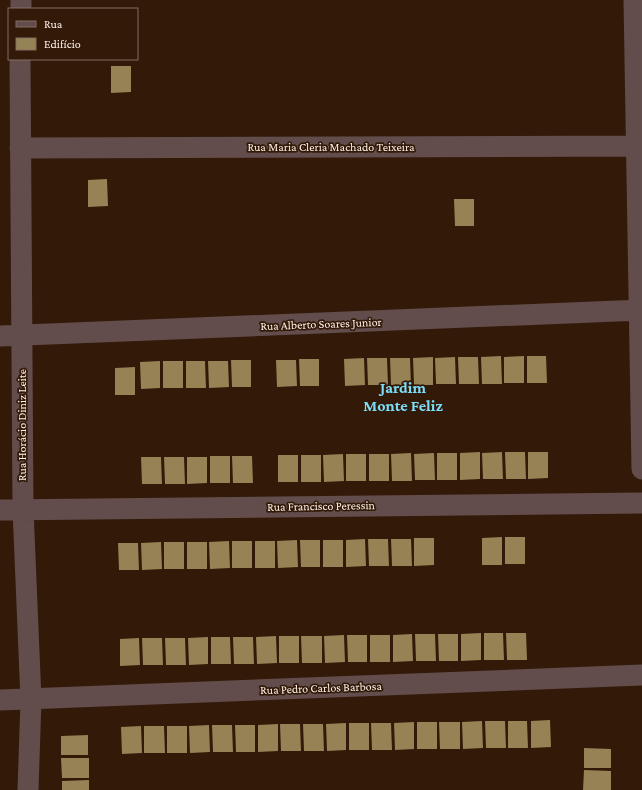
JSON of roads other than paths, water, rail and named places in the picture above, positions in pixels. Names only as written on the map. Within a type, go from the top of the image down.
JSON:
[{"type":"street","points":[[634,0],[639,146],[642,469]]},
{"type":"street","name":"Rua Horácio Diniz Leite","points":[[20,60],[23,509],[31,700],[28,790]]},
{"type":"street","name":"Rua Maria Cleria Machado Teixeira","points":[[20,148],[639,146]]},
{"type":"street","name":"Rua Alberto Soares Junior","points":[[0,336],[641,310]]},
{"type":"street","name":"Rua Francisco Peressin","points":[[0,510],[642,503]]},
{"type":"street","name":"Rua Pedro Carlos Barbosa","points":[[0,700],[31,700],[642,675]]},
{"type":"district","name":"Jardim Monte Feliz","points":[[403,396]]}]
